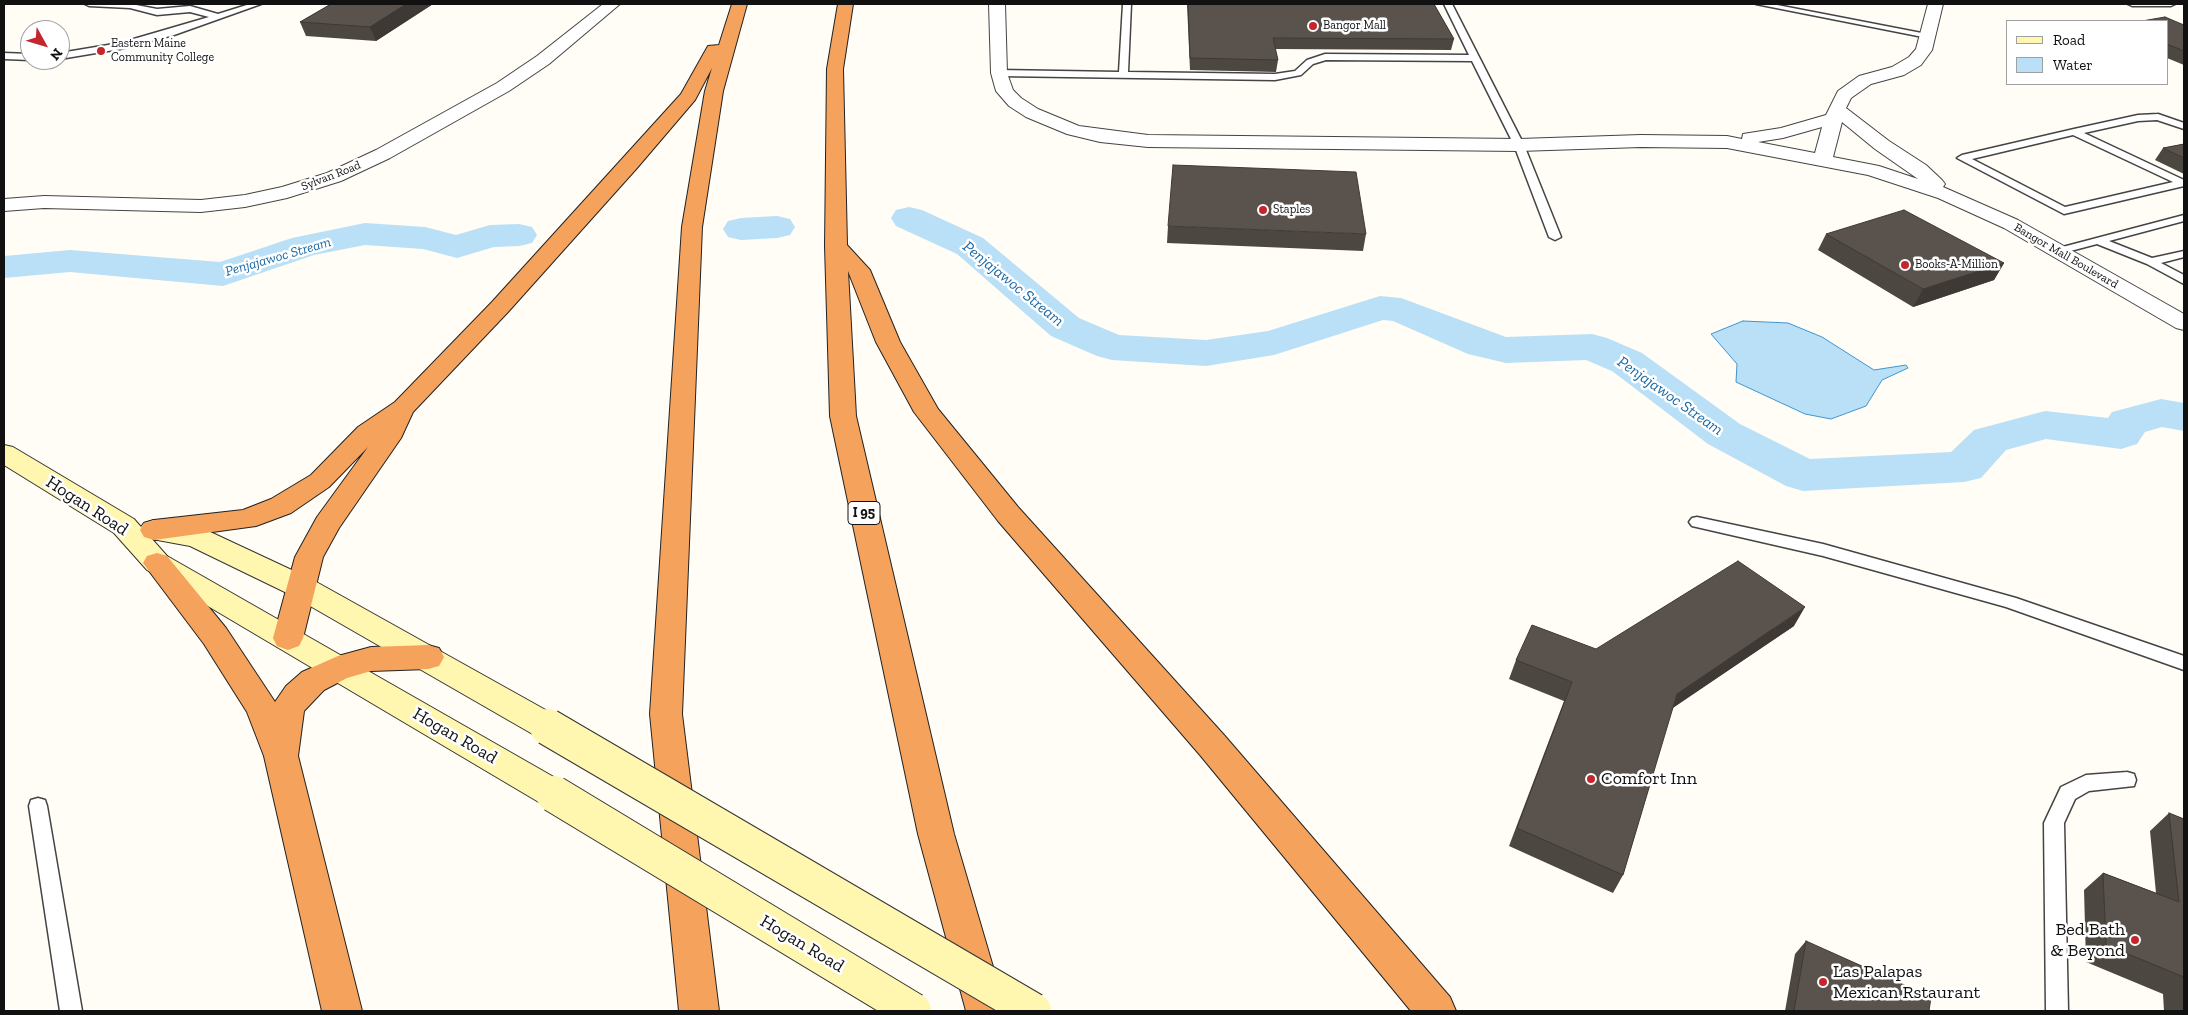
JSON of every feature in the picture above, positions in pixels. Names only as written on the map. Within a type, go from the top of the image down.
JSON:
[{"type":"highway","points":[[154,530],[246,519],[281,506],[320,481],[367,433],[404,407],[506,300],[689,96],[738,4]]},
{"type":"highway","points":[[700,1011],[666,714],[692,226],[714,91],[738,4]]},
{"type":"highway","name":"I 95","points":[[846,4],[835,69],[836,246],[842,416],[936,834],[986,1011]]},
{"type":"highway","points":[[836,246],[859,270],[888,342],[927,412],[1008,514],[1212,745],[1436,1011]]},
{"type":"highway","points":[[288,638],[309,557],[327,524],[388,438],[404,407]]},
{"type":"highway","points":[[158,563],[215,636],[262,708],[282,756],[342,1011]]},
{"type":"highway","points":[[282,756],[288,709],[297,695],[313,681],[338,668],[370,659],[428,657]]},
{"type":"main road","name":"Hogan Road","points":[[4,453],[124,526],[158,563],[554,794],[913,1011]]},
{"type":"main road","points":[[154,530],[196,537],[302,587],[428,657],[1033,1011]]},
{"type":"street","name":"Sylvan Road","points":[[4,205],[44,202],[200,206],[245,201],[287,192],[334,177],[383,154],[503,87],[543,60],[612,4]]},
{"type":"street","points":[[997,4],[999,73],[1005,91],[1015,102],[1032,114],[1073,130],[1100,136],[1148,141],[1519,145],[1641,141],[1727,142],[1783,134],[1835,113]]},
{"type":"street","points":[[1822,158],[1835,113],[1844,95],[1865,80],[1912,64],[1924,50],[1936,4]]},
{"type":"street","points":[[1835,113],[1919,170],[1945,194]]},
{"type":"street","points":[[1727,142],[1822,158],[1872,170],[1945,194]]},
{"type":"street","name":"Bangor Mall Boulevard","points":[[1945,194],[2011,224],[2184,323]]},
{"type":"lane","points":[[89,4],[130,6],[157,12],[191,6],[217,17]]},
{"type":"lane","points":[[70,54],[134,43],[256,4]]},
{"type":"lane","points":[[1123,75],[1127,4]]},
{"type":"lane","points":[[1448,4],[1519,145],[1555,237]]},
{"type":"lane","points":[[1760,4],[1928,35]]},
{"type":"lane","points":[[2132,4],[2171,4]]},
{"type":"lane","points":[[2176,4],[2184,4]]},
{"type":"lane","points":[[4,56],[20,57]]},
{"type":"lane","points":[[999,73],[1275,78],[1298,73],[1310,62],[1325,57],[1475,58]]},
{"type":"lane","points":[[2074,132],[2183,183],[2064,211],[1962,158],[2074,132],[2138,118],[2158,117],[2184,126]]},
{"type":"lane","points":[[2059,251],[2184,218]]},
{"type":"lane","points":[[2100,241],[2151,262],[2184,280]]},
{"type":"lane","points":[[2151,262],[2184,254]]},
{"type":"lane","points":[[1697,522],[1823,550],[2002,599],[2184,663]]},
{"type":"lane","points":[[2056,1011],[2054,823],[2068,794],[2086,783],[2127,780]]},
{"type":"lane","points":[[38,806],[71,1011]]},
{"type":"water","points":[[1743,321],[1788,323],[1822,337],[1874,370],[1906,365],[1908,368],[1882,380],[1866,406],[1831,419],[1805,414],[1736,382],[1737,364],[1711,334]]},
{"type":"building","points":[[331,4],[406,4],[370,27],[300,22]]},
{"type":"building","name":"Bangor Mall","points":[[1188,4],[1434,4],[1454,39],[1273,38],[1278,60],[1190,58]]},
{"type":"building","points":[[2165,17],[2184,25],[2184,51],[2168,44],[2168,20],[2148,20]]},
{"type":"building","points":[[2184,144],[2184,158],[2163,148]]},
{"type":"building","name":"Staples","points":[[1173,165],[1356,172],[1366,234],[1168,226]]},
{"type":"building","points":[[1904,210],[2004,263],[1923,289],[1826,234]]},
{"type":"building","name":"Comfort Inn","points":[[1738,561],[1805,607],[1677,694],[1623,875],[1517,828],[1572,682],[1516,660],[1532,625],[1596,649]]},
{"type":"building","points":[[2169,813],[2184,819],[2184,977],[2106,945],[2103,873],[2179,902]]},
{"type":"building","points":[[1806,941],[1931,997],[1929,1011],[1794,1011]]},
{"type":"waterway","name":"Penjajawoc Stream","points":[[909,218],[970,246],[1065,327],[1112,347],[1206,353],[1274,343],[1380,308],[1401,310],[1483,345],[1506,350],[1592,347],[1627,362],[1724,434],[1803,475],[1964,467],[1990,440],[2045,425],[2121,434],[2128,422],[2161,413],[2184,417]]},
{"type":"waterway","name":"Penjajawoc Stream","points":[[741,229],[777,227]]},
{"type":"waterway","name":"Penjajawoc Stream","points":[[4,267],[70,261],[223,274],[305,246],[365,234],[425,238],[457,247],[490,236],[519,235]]},
{"type":"place","name":"Bangor Mall","points":[[1313,26]]},
{"type":"place","name":"Eastern Maine Community College","points":[[101,51]]},
{"type":"place","name":"Staples","points":[[1263,210]]},
{"type":"place","name":"Books-A-Million","points":[[1905,265]]},
{"type":"place","name":"Comfort Inn","points":[[1591,779]]},
{"type":"place","name":"Bed Bath & Beyond","points":[[2135,940]]},
{"type":"place","name":"Las Palapas Mexican Rstaurant","points":[[1823,982]]}]
